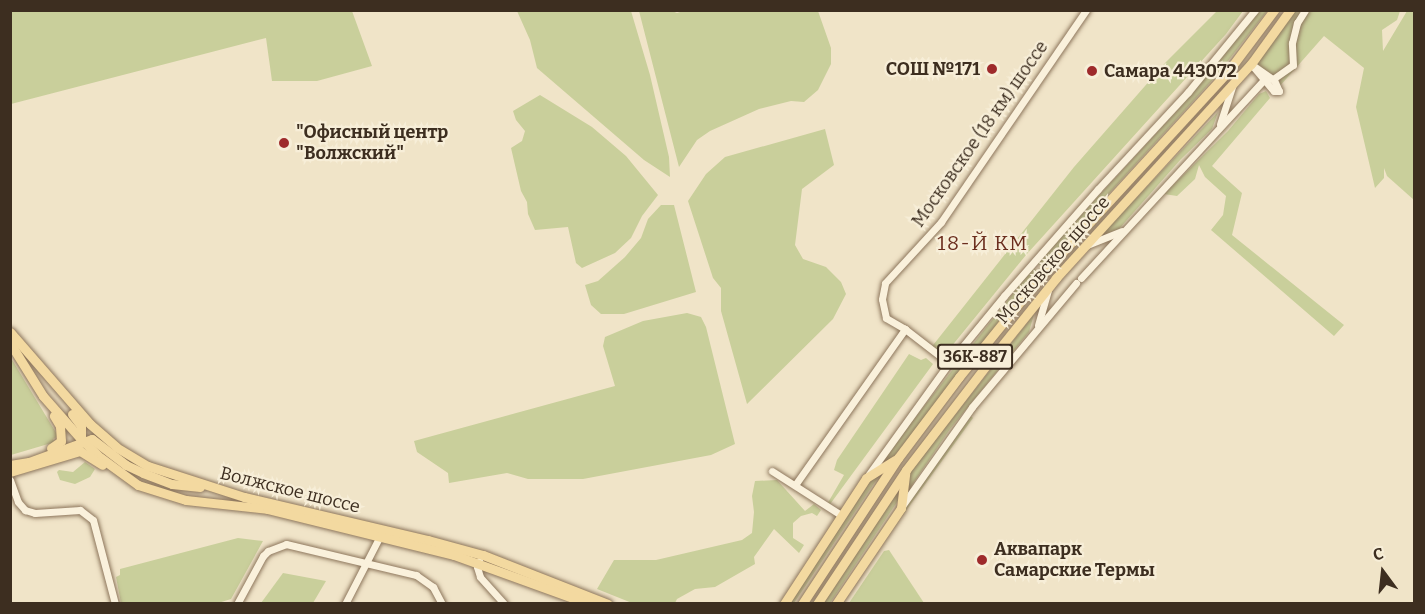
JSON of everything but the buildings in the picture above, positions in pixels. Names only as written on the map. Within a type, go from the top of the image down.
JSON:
[{"type":"main road","name":"Московское шоссе","points":[[802,603],[898,458],[959,377],[1055,259],[1241,56],[1274,10]]},
{"type":"main road","name":"Московское шоссе","points":[[817,603],[906,470],[1048,287],[1233,85],[1290,10]]},
{"type":"main road","points":[[1241,56],[1251,64]]},
{"type":"main road","points":[[1055,259],[1065,269]]},
{"type":"main road","name":"Волжское шоссе","points":[[10,332],[90,424],[116,447],[148,466],[209,487],[368,530],[380,536],[479,561],[582,602]]},
{"type":"main road","name":"Волжское шоссе","points":[[10,343],[43,396],[81,442],[138,485],[192,501],[253,507],[335,526],[412,536],[483,555],[608,603]]},
{"type":"main road","points":[[36,364],[49,387],[81,426],[81,442]]},
{"type":"main road","points":[[10,463],[55,447],[61,441],[59,422],[43,396]]},
{"type":"main road","points":[[10,463],[28,462],[81,442],[95,440],[126,465],[157,479],[186,487],[209,487]]},
{"type":"main road","points":[[10,471],[81,442]]},
{"type":"main road","points":[[10,471],[80,451],[138,485]]},
{"type":"main road","points":[[784,603],[866,478],[898,458]]},
{"type":"main road","points":[[836,603],[901,508],[906,470]]},
{"type":"street","name":"Московское (18 км) шоссе","points":[[949,363],[905,329],[886,318],[882,299],[885,283],[941,222],[1086,10]]},
{"type":"street","points":[[866,478],[949,363],[1041,253],[1234,40],[1255,10]]},
{"type":"street","points":[[1273,80],[1293,65],[1292,43],[1297,23],[1305,10]]},
{"type":"street","points":[[1251,64],[1273,80],[1279,91],[1274,91],[1251,64]]},
{"type":"street","points":[[901,508],[972,407],[1038,328],[1124,230],[1264,80]]},
{"type":"street","points":[[1220,127],[1233,85]]},
{"type":"street","points":[[1085,246],[1124,230]]},
{"type":"street","points":[[1038,328],[1048,287]]},
{"type":"street","points":[[795,485],[905,329]]},
{"type":"street","points":[[772,471],[841,515]]},
{"type":"street","points":[[10,480],[18,502],[25,510],[35,513],[80,510],[93,520],[115,603]]},
{"type":"street","points":[[335,526],[342,531],[366,538],[372,551]]},
{"type":"street","points":[[345,603],[380,536],[387,533],[412,536]]},
{"type":"street","points":[[372,551],[384,542],[399,541]]},
{"type":"street","points":[[237,603],[263,556],[276,546],[286,544],[416,575],[433,587],[442,603]]},
{"type":"street","points":[[479,561],[477,567],[480,577],[504,603]]},
{"type":"green space","points":[[11,10],[352,11],[372,66],[317,81],[272,81],[266,38],[11,104]]},
{"type":"green space","points":[[517,11],[631,11],[650,75],[669,157],[670,177],[644,160],[537,68],[530,40]]},
{"type":"green space","points":[[639,11],[677,13],[683,11],[818,11],[831,48],[831,64],[818,90],[804,102],[791,101],[759,109],[710,131],[697,140],[679,167]]},
{"type":"green space","points":[[1217,11],[1243,11],[1226,34],[1026,255],[942,358],[930,349],[1074,167],[1166,62]]},
{"type":"green space","points":[[1257,11],[1267,11],[1217,75],[1042,267],[1037,263],[1182,105]]},
{"type":"green space","points":[[1290,11],[1400,11],[1397,20],[1382,30],[1383,51],[1407,11],[1414,11],[1414,200],[1387,176],[1384,168],[1384,178],[1375,188],[1356,107],[1364,68],[1324,36],[1279,87],[1251,64]]},
{"type":"green space","points":[[1266,91],[1270,98],[1212,166],[1242,193],[1232,235],[1344,325],[1334,336],[1211,230],[1223,215],[1226,196],[1205,177],[1199,165],[1195,179],[1177,196],[1164,194],[1228,131],[1259,94]]},
{"type":"green space","points":[[540,95],[592,127],[626,156],[658,195],[642,216],[631,238],[615,253],[582,268],[576,263],[568,227],[535,230],[528,214],[527,202],[521,191],[511,148],[522,141],[525,131],[516,120],[513,111]]},
{"type":"green space","points":[[1218,112],[1212,129],[1181,159],[1119,229],[1100,236]]},
{"type":"green space","points":[[825,129],[834,165],[802,189],[795,245],[803,259],[826,267],[841,282],[846,294],[833,319],[747,404],[721,311],[721,288],[713,278],[688,201],[706,174],[725,157]]},
{"type":"green space","points":[[661,205],[674,205],[696,292],[624,314],[601,314],[591,305],[585,285],[598,281],[625,257],[641,238],[648,219]]},
{"type":"green space","points":[[1033,268],[1038,271],[892,459],[872,472]]},
{"type":"green space","points":[[687,313],[701,317],[706,327],[735,444],[711,455],[583,479],[528,479],[507,473],[449,483],[448,473],[417,452],[414,441],[615,386],[603,346],[605,337],[643,321]]},
{"type":"green space","points":[[1034,314],[1029,332],[950,429],[904,497],[909,474]]},
{"type":"green space","points":[[909,354],[921,360],[926,358],[933,364],[828,507],[826,506],[844,475],[834,470],[837,460]]},
{"type":"green space","points":[[11,358],[58,436],[53,439],[55,442],[11,455]]},
{"type":"green space","points":[[971,416],[973,418],[900,519],[895,522]]},
{"type":"green space","points":[[85,462],[95,469],[90,477],[75,484],[60,480],[57,472],[59,470],[73,472]]},
{"type":"green space","points":[[881,473],[794,603],[788,604],[869,481]]},
{"type":"green space","points":[[777,480],[805,511],[814,504],[821,510],[817,516],[812,513],[801,516],[793,523],[793,538],[804,545],[799,553],[774,529],[754,557],[755,564],[715,587],[695,589],[677,599],[675,603],[632,603],[597,589],[614,560],[656,560],[742,540],[752,533],[754,512],[752,496],[755,481]]},
{"type":"green space","points":[[902,484],[901,496],[830,603],[823,604]]},
{"type":"green space","points":[[238,538],[263,541],[231,599],[215,604],[121,603],[116,577],[120,575],[120,569]]},
{"type":"green space","points":[[889,550],[924,603],[849,603],[884,551]]},
{"type":"green space","points":[[283,573],[326,581],[313,603],[261,603]]},
{"type":"place","name":"СОШ №171","points":[[992,69]]},
{"type":"place","name":"Самара 443072","points":[[1092,71]]},
{"type":"place","name":"\"Офисный центр \"Волжский\"","points":[[284,143]]},
{"type":"place","name":"Аквапарк Самарские Термы","points":[[982,560]]},
{"type":"district","name":"18-Й КМ","points":[[983,243]]}]
